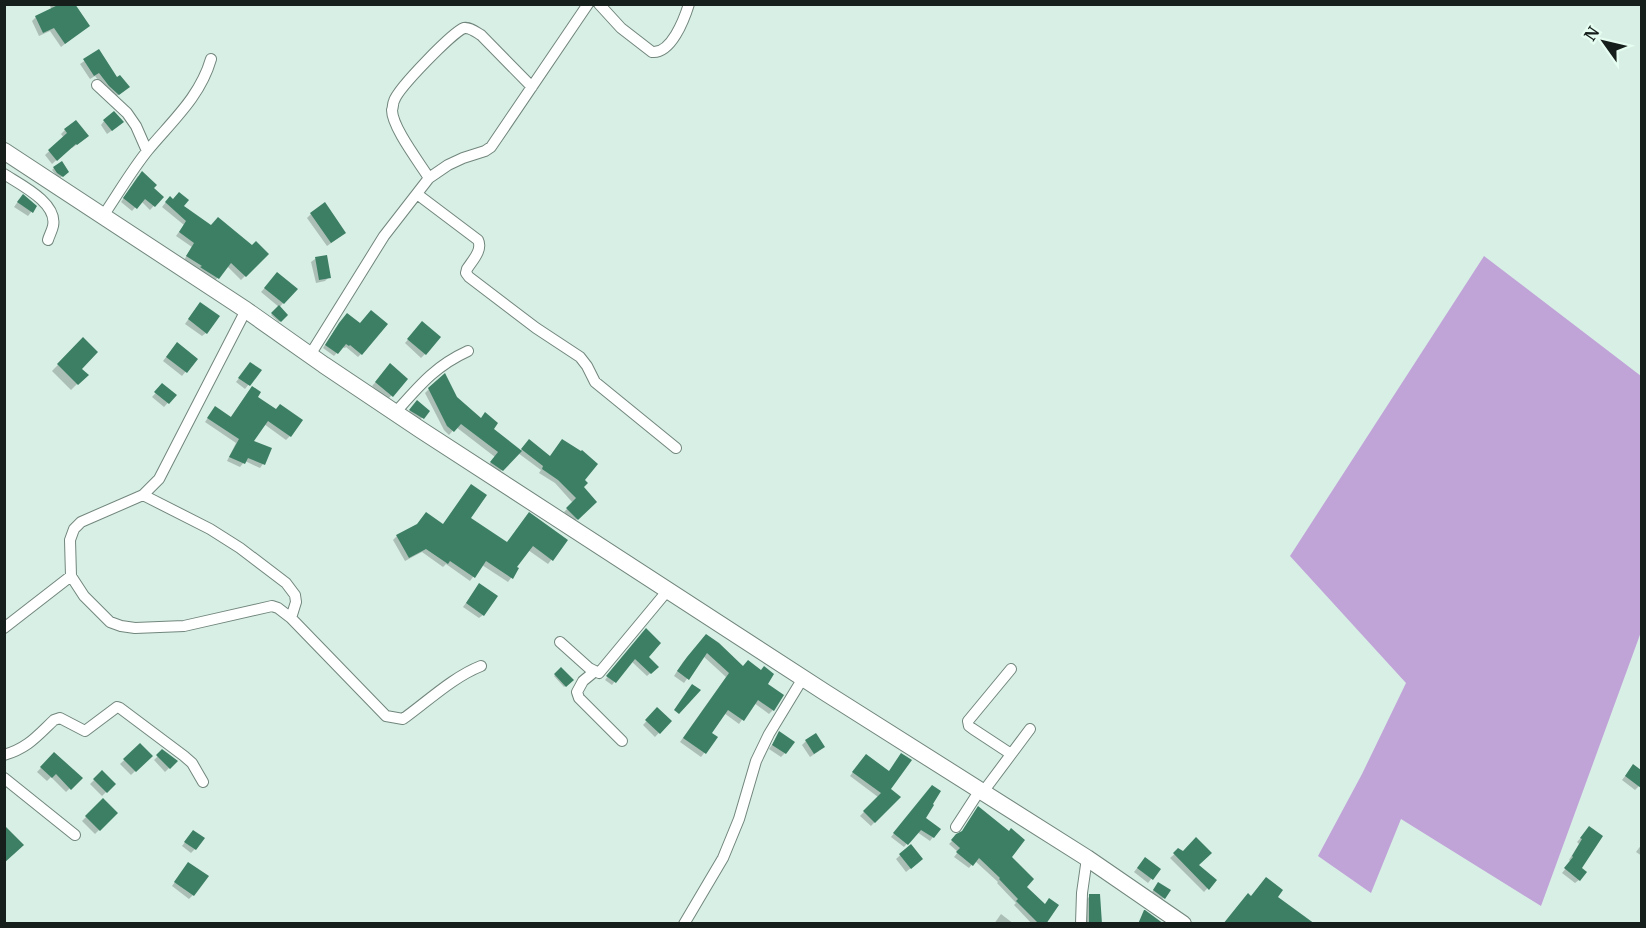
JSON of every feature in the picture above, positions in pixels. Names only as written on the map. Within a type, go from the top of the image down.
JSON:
[{"type":"main road","points":[[4,151],[246,310],[395,413],[803,678],[1087,858],[1183,924]]},
{"type":"street","points":[[310,355],[384,236],[429,178],[448,165],[491,147],[588,4]]},
{"type":"street","points":[[599,4],[621,28],[652,52],[658,53],[664,51],[673,39],[686,14],[688,4]]},
{"type":"street","points":[[429,178],[395,124],[392,108],[394,100],[416,72],[455,34],[465,28],[481,35],[532,87]]},
{"type":"street","points":[[103,216],[147,151],[193,99],[211,59]]},
{"type":"street","points":[[97,85],[127,113],[136,126],[147,151]]},
{"type":"street","points":[[4,174],[45,202],[51,210],[54,225],[48,240]]},
{"type":"street","points":[[417,194],[478,240],[480,249],[467,269],[469,278],[536,328],[580,357],[595,382],[676,448]]},
{"type":"street","points":[[246,310],[159,479],[143,495],[81,522],[74,529],[70,540],[71,576],[84,596],[110,622],[135,628],[184,626],[272,606],[279,608],[386,716],[403,719],[454,681],[481,666]]},
{"type":"street","points":[[395,413],[422,382],[440,366],[468,351]]},
{"type":"street","points":[[143,495],[210,529],[240,548],[286,583],[295,595],[296,602],[291,618]]},
{"type":"street","points":[[4,628],[71,576]]},
{"type":"street","points":[[560,642],[599,674],[668,590]]},
{"type":"street","points":[[1011,669],[968,721],[969,726],[1011,754]]},
{"type":"street","points":[[594,672],[579,687],[577,692],[579,698],[622,741]]},
{"type":"street","points":[[684,924],[723,858],[739,819],[756,761],[769,734],[803,678]]},
{"type":"street","points":[[4,755],[28,745],[54,720],[60,718],[85,731],[117,707],[192,763],[203,783]]},
{"type":"street","points":[[956,827],[1030,729]]},
{"type":"street","points":[[4,778],[75,835]]},
{"type":"street","points":[[1081,924],[1082,893],[1087,858]]},
{"type":"shaded area","points":[[1484,256],[1641,376],[1641,632],[1541,906],[1401,819],[1371,893],[1318,856],[1362,774],[1406,683],[1290,556]]},
{"type":"building","points":[[60,4],[75,4],[90,26],[65,44],[54,28],[43,33],[35,16]]},
{"type":"building","points":[[99,49],[117,77],[120,75],[130,87],[119,95],[99,73],[94,76],[83,59]]},
{"type":"building","points":[[114,111],[124,122],[112,131],[103,120]]},
{"type":"building","points":[[76,120],[89,136],[57,161],[48,150],[67,133],[64,129]]},
{"type":"building","points":[[62,161],[69,172],[63,177],[53,167]]},
{"type":"building","points":[[142,171],[157,185],[154,188],[164,197],[155,207],[145,199],[137,209],[123,198]]},
{"type":"building","points":[[179,192],[189,200],[184,206],[211,225],[218,217],[252,245],[256,241],[269,254],[246,277],[231,263],[219,279],[200,267],[202,266],[186,256],[194,243],[179,232],[186,221],[165,202],[170,196],[173,199]]},
{"type":"building","points":[[23,194],[37,206],[33,213],[17,202]]},
{"type":"building","points":[[325,202],[346,233],[331,243],[310,213]]},
{"type":"building","points":[[327,255],[331,278],[319,280],[315,257]]},
{"type":"building","points":[[277,272],[298,289],[284,304],[264,288]]},
{"type":"building","points":[[200,302],[220,316],[207,334],[188,319]]},
{"type":"building","points":[[279,305],[288,315],[281,322],[271,313]]},
{"type":"building","points":[[371,310],[388,324],[362,355],[350,345],[346,344],[338,354],[325,345],[347,313],[360,323]]},
{"type":"building","points":[[422,321],[441,337],[426,355],[407,339]]},
{"type":"building","points":[[83,337],[98,352],[82,369],[89,375],[78,385],[57,364]]},
{"type":"building","points":[[177,342],[198,359],[187,373],[166,357]]},
{"type":"building","points":[[250,362],[262,370],[250,386],[238,378]]},
{"type":"building","points":[[390,363],[408,379],[393,397],[375,382]]},
{"type":"building","points":[[445,373],[457,397],[481,418],[485,412],[498,423],[494,429],[522,451],[503,471],[490,462],[498,452],[461,424],[454,432],[447,426],[428,388]]},
{"type":"building","points":[[162,383],[177,395],[169,404],[154,392]]},
{"type":"building","points":[[252,386],[261,392],[258,397],[276,409],[280,404],[303,420],[291,437],[268,421],[254,441],[272,448],[265,465],[248,458],[245,464],[229,457],[239,439],[207,418],[215,406],[231,417]]},
{"type":"building","points":[[417,400],[430,411],[424,419],[409,410]]},
{"type":"building","points":[[529,439],[550,456],[562,439],[582,450],[598,464],[585,480],[588,483],[584,487],[597,502],[578,520],[566,508],[576,498],[558,480],[542,469],[543,466],[521,449]]},
{"type":"building","points":[[471,484],[487,495],[471,518],[507,542],[529,512],[568,540],[553,561],[533,546],[517,567],[519,568],[513,579],[486,561],[475,578],[450,561],[448,564],[426,549],[409,558],[396,535],[417,524],[426,512],[443,524]]},
{"type":"building","points":[[479,583],[498,596],[484,616],[466,603]]},
{"type":"building","points":[[646,628],[661,643],[649,657],[659,667],[651,674],[635,659],[616,683],[606,676]]},
{"type":"building","points":[[706,634],[743,666],[748,660],[761,670],[764,666],[774,674],[768,684],[784,695],[774,711],[758,700],[744,721],[728,710],[712,733],[718,737],[706,754],[683,738],[729,673],[707,653],[689,680],[677,671]]},
{"type":"building","points":[[561,667],[574,680],[566,687],[554,674]]},
{"type":"building","points":[[692,684],[701,690],[679,714],[674,710]]},
{"type":"building","points":[[657,707],[672,721],[660,734],[645,720]]},
{"type":"building","points":[[779,731],[795,742],[786,754],[772,745]]},
{"type":"building","points":[[816,733],[825,747],[814,754],[805,740]]},
{"type":"building","points":[[140,743],[153,756],[136,772],[123,759]]},
{"type":"building","points":[[162,749],[178,761],[170,769],[156,755]]},
{"type":"building","points":[[54,752],[83,778],[71,790],[56,774],[52,778],[40,767]]},
{"type":"building","points":[[901,753],[912,760],[891,789],[901,797],[875,823],[863,811],[881,793],[852,772],[866,754],[889,771]]},
{"type":"building","points":[[1633,764],[1641,770],[1641,788],[1625,776]]},
{"type":"building","points":[[102,770],[116,784],[107,793],[93,779]]},
{"type":"building","points":[[932,785],[941,791],[926,818],[941,829],[934,838],[921,830],[908,845],[893,833]]},
{"type":"building","points":[[103,798],[118,813],[100,831],[85,816]]},
{"type":"building","points":[[978,806],[1009,831],[1011,828],[1025,840],[1012,857],[1034,879],[1027,887],[1045,904],[1049,898],[1059,905],[1046,924],[1039,924],[1016,901],[1018,899],[1000,878],[979,858],[973,866],[956,852],[960,848],[951,840],[962,831]]},
{"type":"building","points":[[4,825],[24,845],[4,863]]},
{"type":"building","points":[[1589,826],[1603,836],[1582,868],[1587,872],[1580,881],[1564,868],[1573,857],[1582,839],[1580,838]]},
{"type":"building","points":[[193,830],[205,838],[196,850],[184,842]]},
{"type":"building","points":[[1196,837],[1212,853],[1199,865],[1217,880],[1209,890],[1173,853],[1178,848],[1183,851]]},
{"type":"building","points":[[911,844],[923,859],[911,869],[899,854]]},
{"type":"building","points":[[1145,857],[1161,869],[1153,880],[1137,868]]},
{"type":"building","points":[[188,862],[209,876],[194,896],[174,882]]},
{"type":"building","points":[[1266,877],[1283,890],[1278,897],[1315,924],[1223,924],[1248,893],[1251,896]]},
{"type":"building","points":[[1158,882],[1171,890],[1165,899],[1153,890]]},
{"type":"building","points":[[1089,894],[1100,894],[1102,924],[1089,924]]},
{"type":"building","points":[[1145,910],[1164,924],[1138,924]]}]
